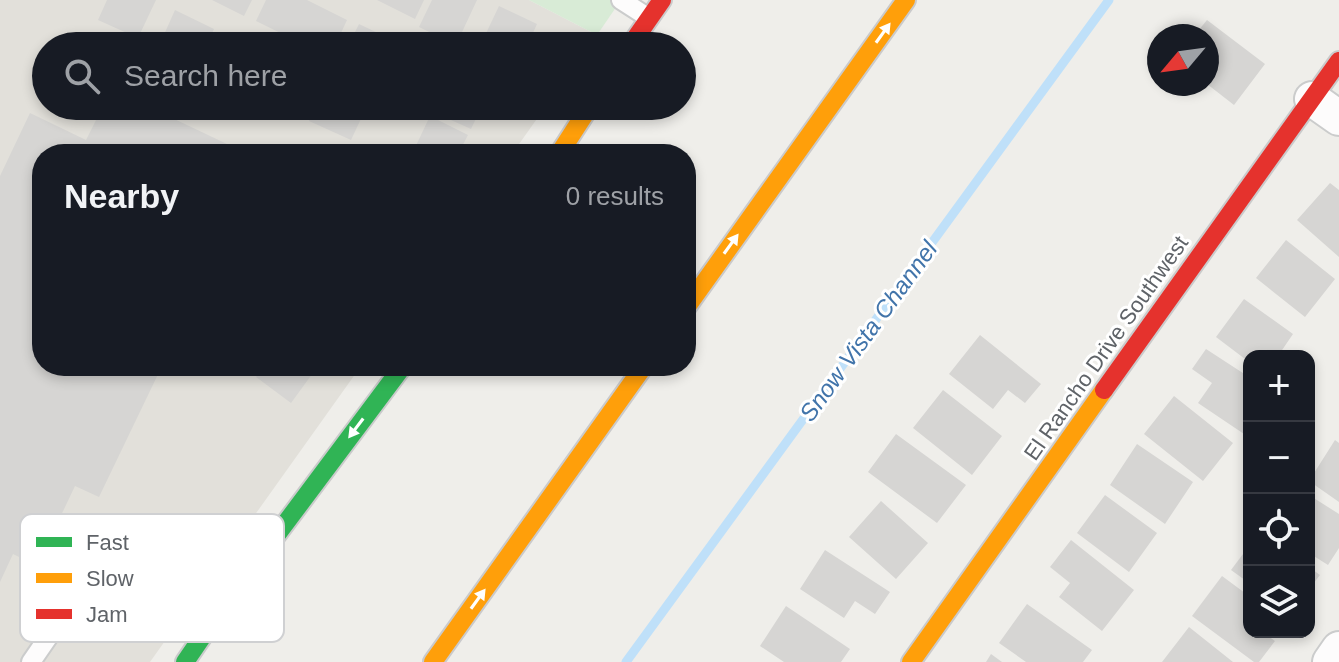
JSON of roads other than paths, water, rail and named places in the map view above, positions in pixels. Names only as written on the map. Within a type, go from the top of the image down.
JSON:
[{"type":"main road","points":[[640,32],[662,0]]},
{"type":"main road","points":[[696,294],[906,0]]},
{"type":"main road","name":"El Rancho Drive Southwest","points":[[911,662],[1326,109],[1339,61]]},
{"type":"main road","points":[[565,144],[581,120]]},
{"type":"main road","points":[[284,524],[395,376]]},
{"type":"main road","points":[[433,662],[637,376]]},
{"type":"main road","points":[[185,662],[199,642]]},
{"type":"street","points":[[1330,662],[1339,649]]},
{"type":"lane","points":[[621,0],[649,18]]},
{"type":"lane","points":[[31,662],[45,642]]},
{"type":"waterway","name":"Snow Vista Channel","points":[[626,662],[1109,0]]}]
